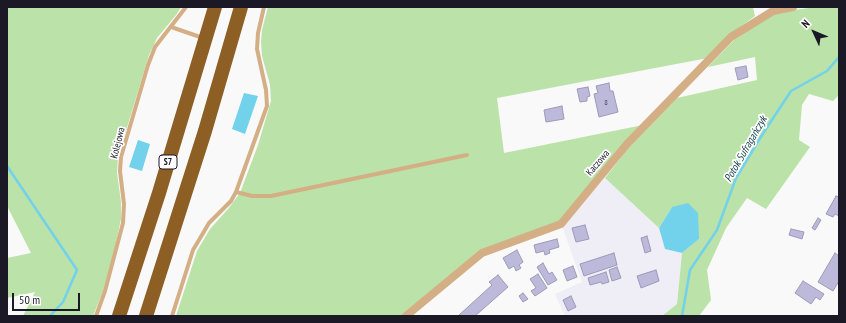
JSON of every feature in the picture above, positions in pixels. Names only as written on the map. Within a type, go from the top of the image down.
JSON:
[{"type":"highway","name":"S7","points":[[119,316],[159,193],[215,7]]},
{"type":"highway","points":[[146,316],[205,131],[242,7]]},
{"type":"street","name":"Kaczowa","points":[[406,316],[482,253],[561,224],[628,144],[731,37],[773,11],[793,7]]},
{"type":"lane","name":"Kolejowa","points":[[96,316],[105,291],[123,223],[124,204],[120,171],[121,157],[148,65],[155,47],[186,7]]},
{"type":"lane","points":[[172,316],[193,250],[209,224],[231,201],[236,192],[267,106],[266,90],[257,49],[258,33],[264,7]]},
{"type":"lane","points":[[171,26],[206,39]]},
{"type":"lane","points":[[236,192],[252,196],[271,196],[467,155]]},
{"type":"shaded area","points":[[605,178],[659,228],[665,249],[682,253],[677,304],[662,316],[565,316],[555,294],[582,282],[562,226]]},
{"type":"green space","points":[[7,7],[181,7],[157,38],[149,55],[118,157],[117,173],[121,202],[121,219],[115,248],[103,291],[93,316],[23,316],[35,292],[7,298],[7,258],[31,253],[7,206]]},
{"type":"green space","points":[[268,7],[753,7],[755,16],[729,35],[708,58],[497,98],[504,153],[643,125],[559,221],[481,250],[401,316],[176,316],[197,251],[210,229],[240,193],[258,145],[271,101],[270,85],[262,56],[261,42],[262,30]]},
{"type":"green space","points":[[816,7],[839,7],[839,95],[833,101],[809,94],[802,105],[799,140],[810,147],[766,209],[747,198],[726,228],[707,270],[711,300],[699,316],[662,316],[677,304],[682,253],[699,239],[672,207],[659,228],[605,178],[630,146],[677,98],[757,80],[755,57],[708,67],[734,40],[774,13]]},
{"type":"water","points":[[244,93],[258,96],[245,134],[232,129]]},
{"type":"water","points":[[138,140],[150,144],[142,171],[129,167]]},
{"type":"water","points":[[688,203],[698,213],[699,239],[682,253],[665,249],[659,228],[672,207]]},
{"type":"building","points":[[746,66],[748,77],[738,80],[735,68]]},
{"type":"building","points":[[609,83],[610,91],[613,91],[618,112],[599,117],[594,94],[598,93],[596,86]]},
{"type":"building","points":[[588,87],[590,96],[587,97],[587,101],[580,102],[577,89]]},
{"type":"building","points":[[562,106],[564,119],[546,122],[544,110]]},
{"type":"building","points":[[836,196],[839,197],[839,216],[835,214],[833,217],[826,214]]},
{"type":"building","points":[[818,218],[821,220],[815,230],[812,228]]},
{"type":"building","points":[[585,225],[589,239],[576,242],[572,228]]},
{"type":"building","points":[[791,229],[804,232],[802,239],[789,235]]},
{"type":"building","points":[[647,236],[651,251],[645,253],[641,238]]},
{"type":"building","points":[[557,239],[559,247],[549,250],[550,253],[545,255],[544,251],[536,253],[534,245]]},
{"type":"building","points":[[517,250],[523,262],[519,265],[521,268],[516,271],[514,266],[509,269],[503,258]]},
{"type":"building","points":[[614,253],[617,265],[584,276],[580,264]]},
{"type":"building","points":[[835,253],[839,256],[839,281],[833,291],[818,282]]},
{"type":"building","points":[[543,263],[549,274],[552,272],[557,280],[548,285],[537,267]]},
{"type":"building","points":[[573,266],[577,277],[567,281],[563,270]]},
{"type":"building","points":[[617,267],[621,278],[612,281],[609,270]]},
{"type":"building","points":[[656,270],[659,281],[641,288],[637,276]]},
{"type":"building","points":[[606,272],[609,282],[602,284],[601,282],[590,285],[588,278]]},
{"type":"building","points":[[538,274],[547,288],[535,296],[531,291],[536,288],[530,279]]},
{"type":"building","points":[[498,275],[508,287],[475,316],[458,316],[492,285],[489,282]]},
{"type":"building","points":[[803,281],[824,294],[820,300],[816,297],[811,304],[795,293]]},
{"type":"building","points":[[523,293],[528,299],[523,302],[519,296]]},
{"type":"building","points":[[571,296],[576,307],[568,311],[563,300]]},
{"type":"waterway","name":"Potok Sufragańczyk","points":[[682,316],[690,270],[717,230],[736,178],[762,135],[791,91],[827,71],[839,57]]},
{"type":"waterway","points":[[7,166],[77,270],[63,302],[50,316]]}]
